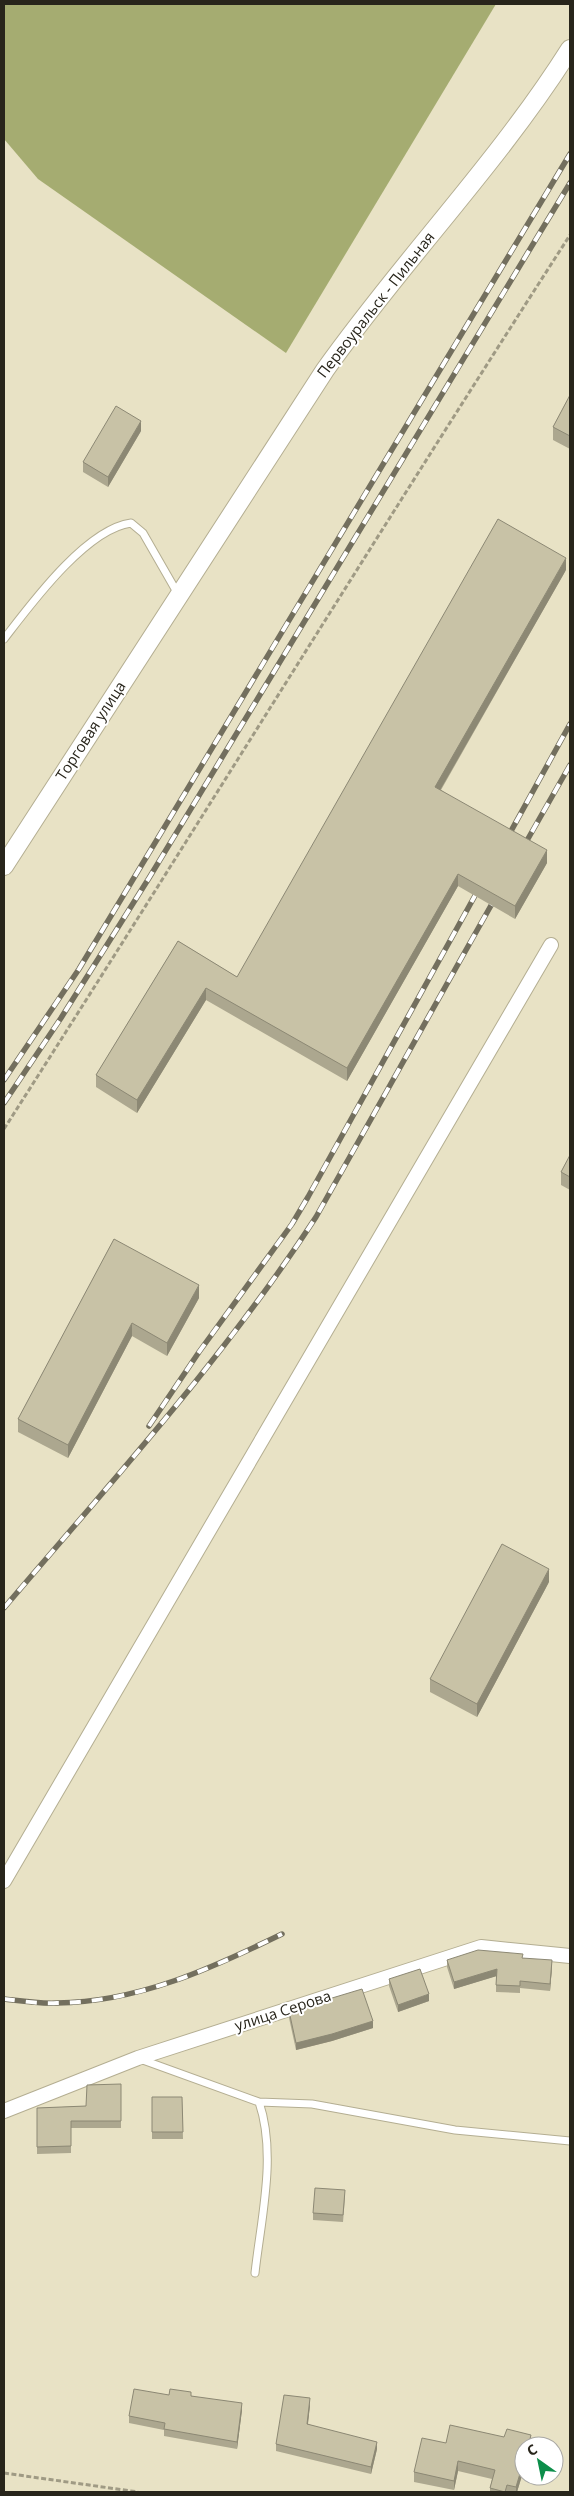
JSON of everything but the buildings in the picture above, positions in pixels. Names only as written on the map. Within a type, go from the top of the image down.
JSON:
[{"type":"street","name":"Первоуральск - Пильная","points":[[178,595],[324,370],[378,297],[504,144],[570,49]]},
{"type":"street","name":"Торговая улица","points":[[4,866],[178,595]]},
{"type":"street","points":[[4,1881],[551,945]]},
{"type":"street","name":"улица Серова","points":[[4,2111],[138,2058],[481,1947],[570,1956]]},
{"type":"lane","points":[[4,639],[44,588],[97,538],[118,525],[131,523],[143,533],[178,595]]},
{"type":"lane","points":[[138,2058],[259,2102],[312,2104],[455,2130],[570,2141]]},
{"type":"lane","points":[[255,2273],[264,2189],[267,2138],[259,2102]]},
{"type":"path","points":[[4,1129],[195,830],[412,481],[570,235]]},
{"type":"path","points":[[4,2473],[138,2492]]},
{"type":"green space","points":[[4,4],[496,4],[286,353],[38,179],[4,139]]},
{"type":"railway","points":[[4,1080],[79,969],[570,154]]},
{"type":"railway","points":[[4,1103],[61,1018],[149,878],[570,183]]},
{"type":"railway","points":[[505,842],[570,724]]},
{"type":"railway","points":[[521,851],[570,765]]},
{"type":"railway","points":[[149,1426],[199,1352],[292,1224],[482,883]]},
{"type":"railway","points":[[4,1608],[206,1369],[281,1269],[316,1217],[498,893]]},
{"type":"railway","points":[[4,1999],[51,2003],[116,1997],[145,1990],[201,1971],[282,1934]]}]
